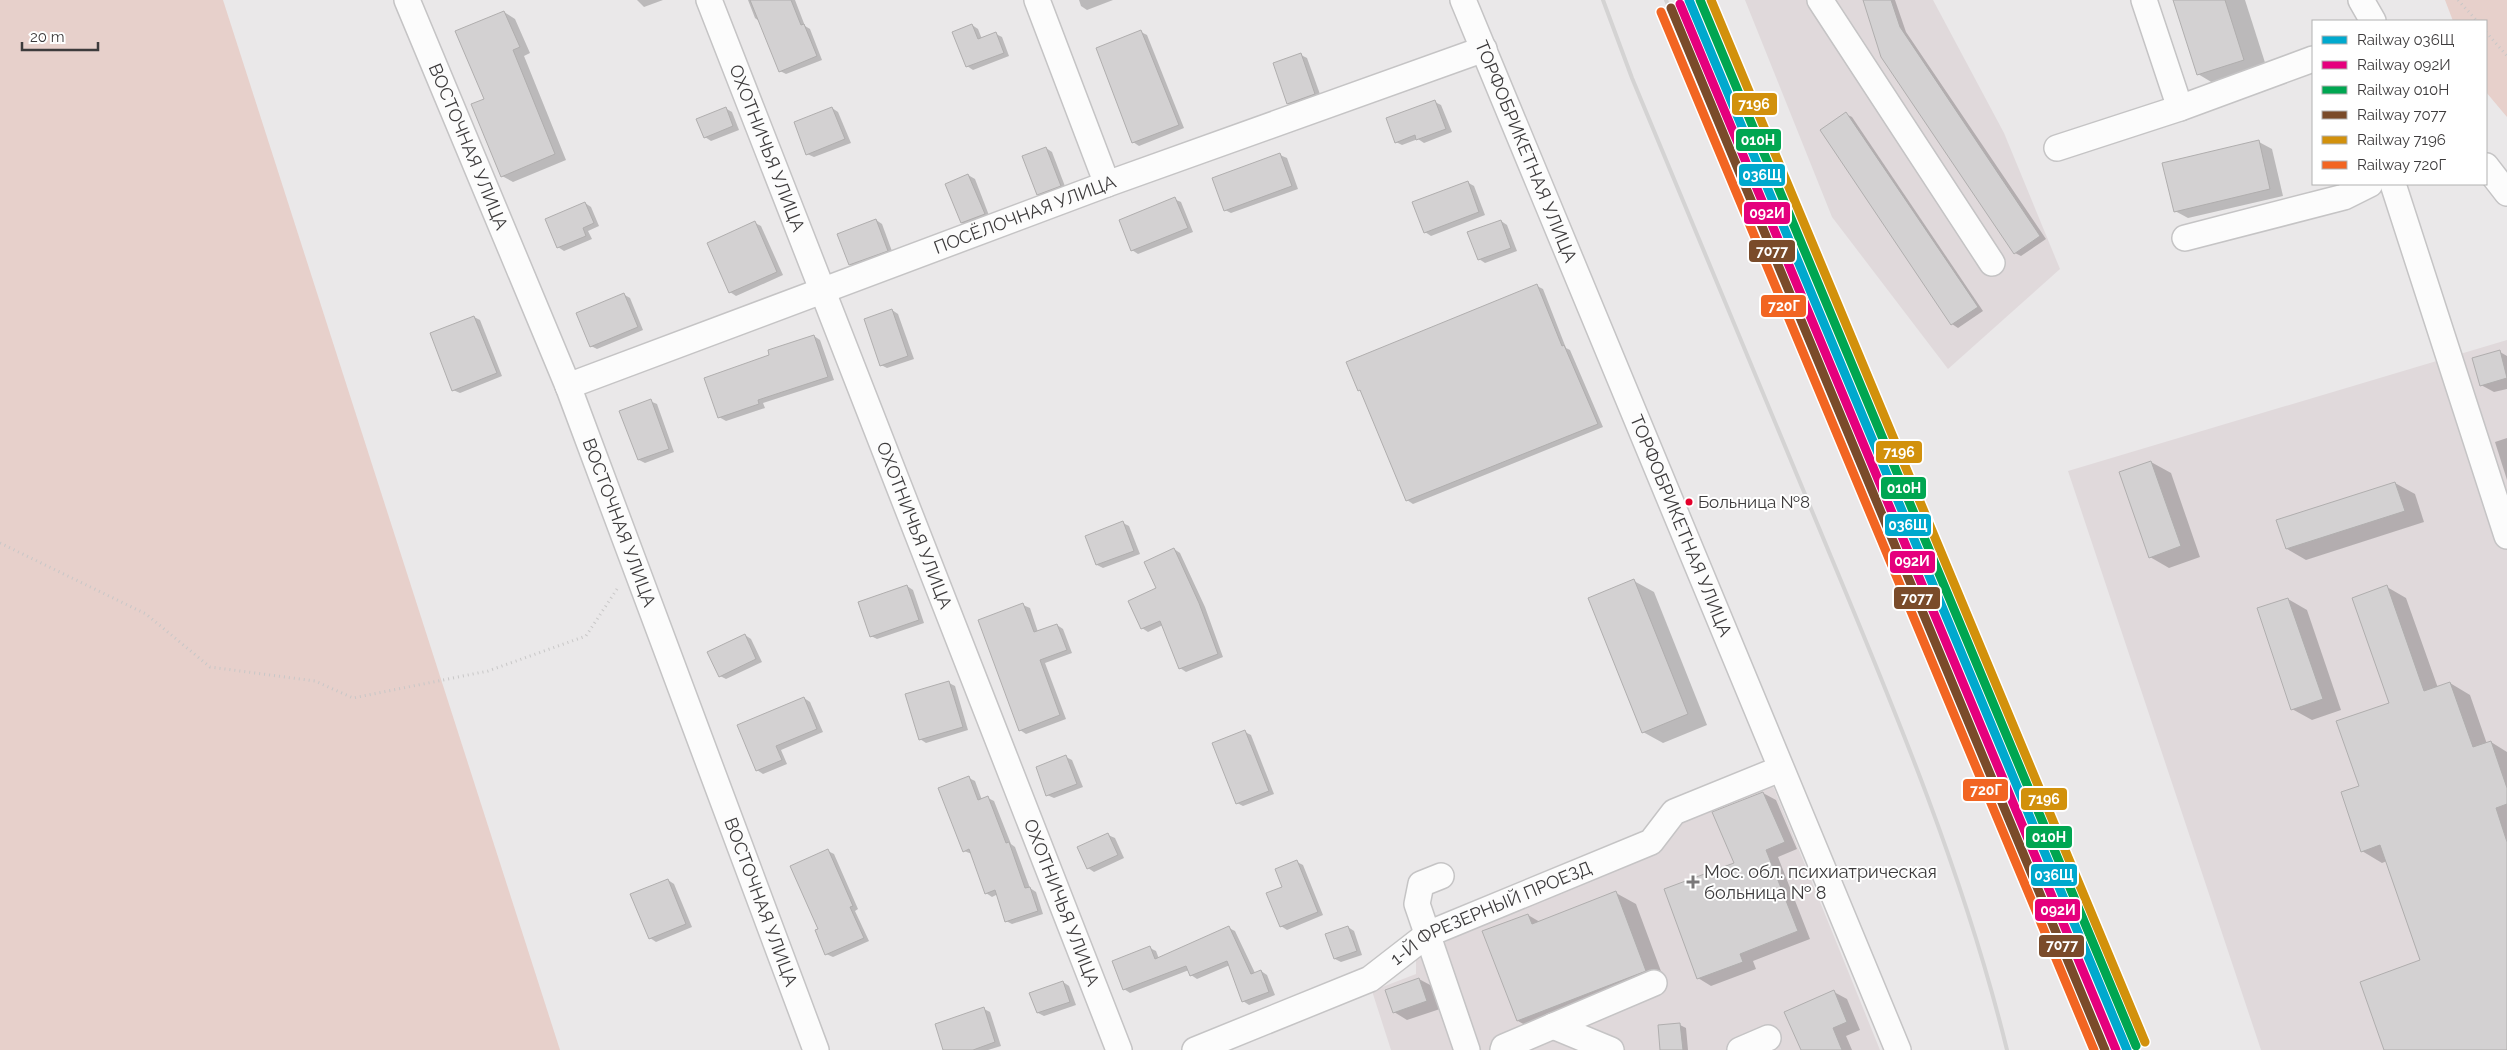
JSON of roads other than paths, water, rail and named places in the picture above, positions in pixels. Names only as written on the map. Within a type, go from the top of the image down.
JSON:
[{"type":"street","name":"ВОСТОЧНАЯ УЛИЦА","points":[[407,0],[568,386],[635,561],[816,1050]]},
{"type":"street","name":"ОХОТНИЧЬЯ УЛИЦА","points":[[709,0],[1119,1050]]},
{"type":"street","points":[[1037,0],[1108,184]]},
{"type":"street","name":"ТОРФОБРИКЕТНАЯ УЛИЦА","points":[[1464,0],[1780,769],[1898,1050]]},
{"type":"street","points":[[1820,0],[1992,263]]},
{"type":"street","points":[[2144,0],[2180,108]]},
{"type":"street","points":[[2361,0],[2372,20]]},
{"type":"street","name":"ПОСЁЛОЧНАЯ УЛИЦА","points":[[568,386],[823,288],[1484,49]]},
{"type":"street","points":[[2057,148],[2180,108],[2312,59]]},
{"type":"street","points":[[2487,167],[2507,193]]},
{"type":"street","points":[[2185,238],[2344,197],[2368,185]]},
{"type":"street","points":[[2393,185],[2507,536]]},
{"type":"street","name":"1-Й ФРЕЗЕРНЫЙ ПРОЕЗД","points":[[1195,1050],[1370,979],[1428,934],[1651,842],[1674,812],[1780,769]]},
{"type":"street","points":[[1441,876],[1421,884],[1417,904],[1467,1050]]},
{"type":"street","points":[[1503,1050],[1504,1047],[1654,983]]},
{"type":"street","points":[[1553,1026],[1611,1050]]},
{"type":"street","points":[[1740,1050],[1768,1038]]},
{"type":"railway","points":[[1603,0],[1632,78],[1854,613],[1928,798],[1971,923],[2007,1050]]},
{"type":"railway","points":[[1666,0],[2098,1050]]},
{"type":"rail line","name":"036Щ","points":[[1689,0],[2127,1050]]},
{"type":"rail line","name":"010Н","points":[[1700,0],[2136,1046]]},
{"type":"rail line","name":"7196","points":[[1711,0],[2145,1042]]},
{"type":"rail line","name":"092И","points":[[1680,4],[2116,1050]]},
{"type":"rail line","name":"7077","points":[[1671,8],[2105,1050]]},
{"type":"rail line","name":"720Г","points":[[1661,12],[2094,1050]]},
{"type":"place","name":"Больница №8","points":[[1689,502]]},
{"type":"place","name":"Мос. обл. психиатрическая больница № 8","points":[[1693,882]]}]
